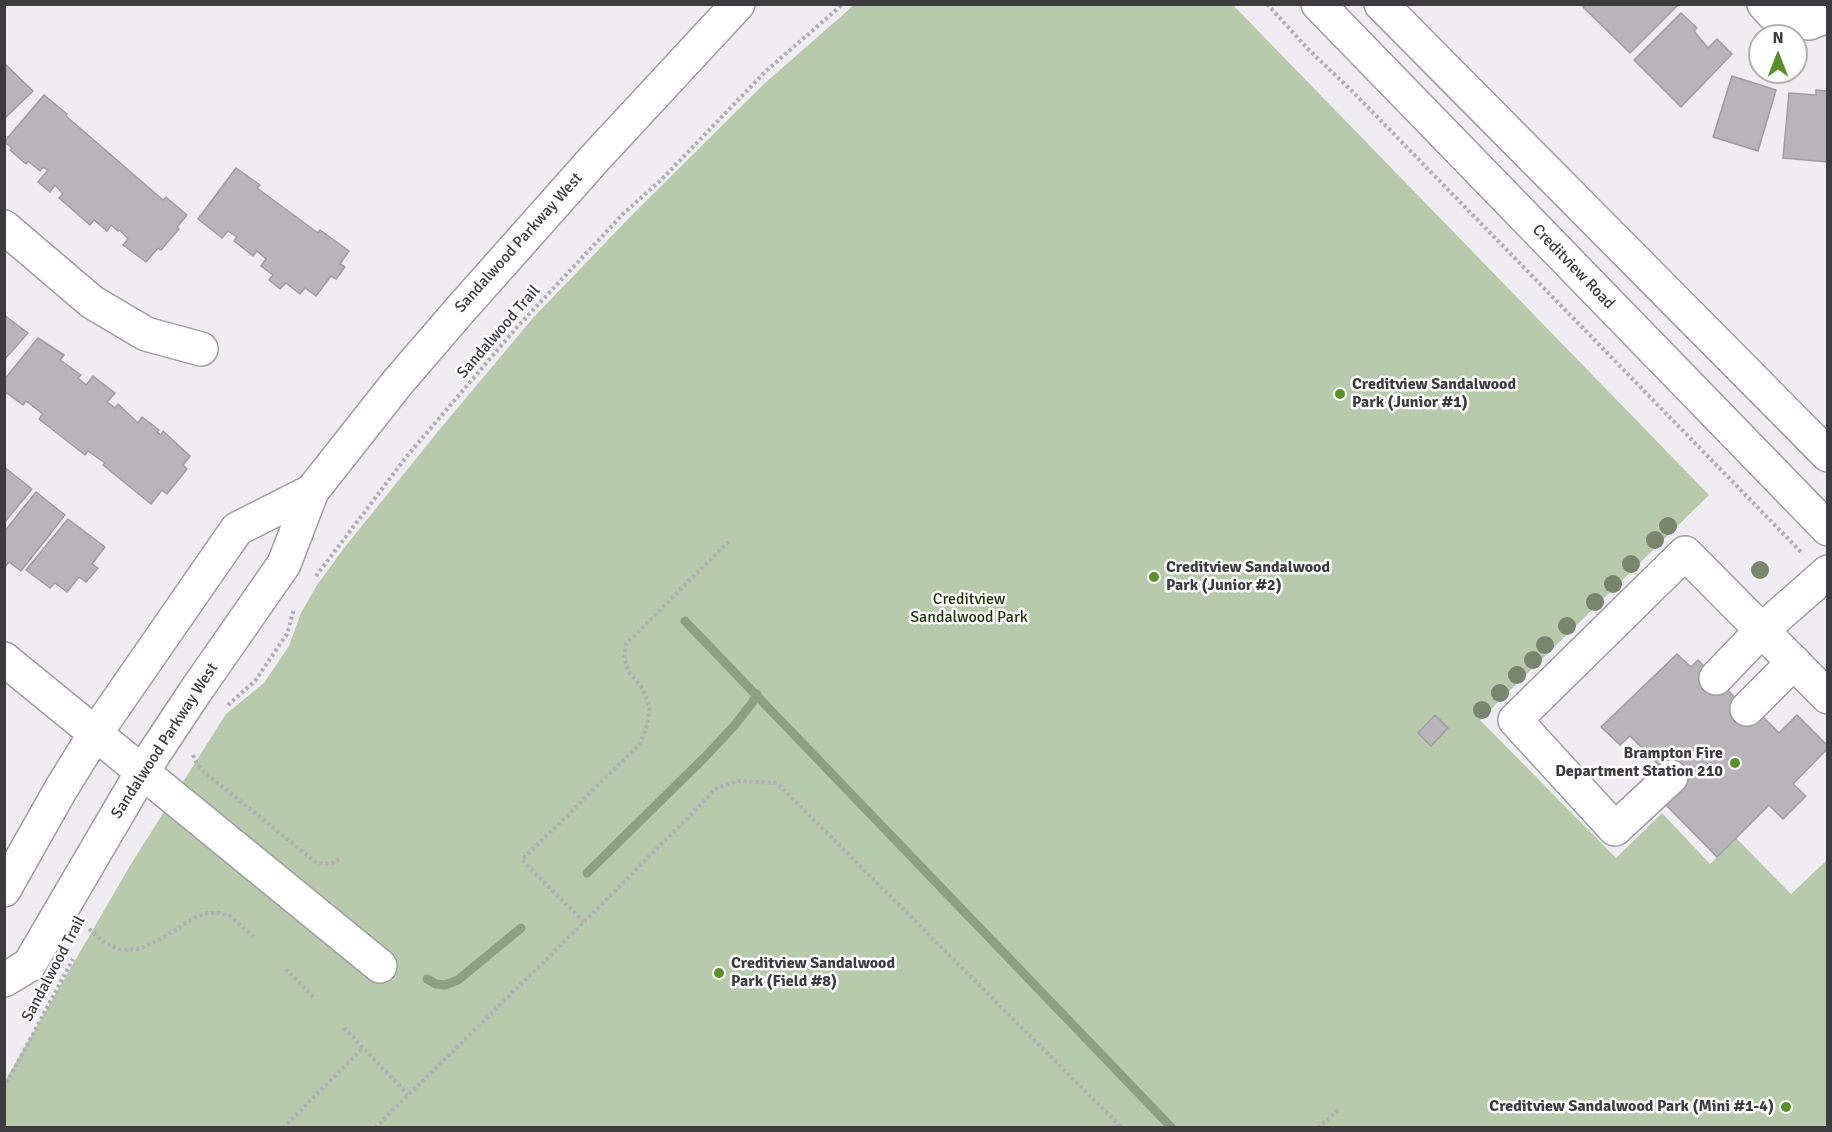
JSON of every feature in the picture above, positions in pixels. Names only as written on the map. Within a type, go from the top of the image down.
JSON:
[{"type":"main road","name":"Sandalwood Parkway West","points":[[4,981],[29,965],[142,772],[284,564],[312,491],[398,382],[460,310],[596,157],[738,4]]},
{"type":"main road","name":"Creditview Road","points":[[1318,4],[1827,529]]},
{"type":"main road","points":[[1381,4],[1827,455]]},
{"type":"main road","points":[[1764,4],[1773,14],[1809,24],[1827,16]]},
{"type":"main road","points":[[4,227],[92,302],[146,334],[201,349]]},
{"type":"main road","name":"Sandalwood Parkway West","points":[[4,890],[95,734],[237,529],[312,491]]},
{"type":"main road","points":[[1671,777],[1615,829],[1515,720],[1685,553],[1827,697]]},
{"type":"main road","points":[[1777,646],[1730,693],[1777,646],[1825,574]]},
{"type":"main road","points":[[4,659],[380,966]]},
{"type":"path","name":"Sandalwood Trail","points":[[310,584],[407,456],[518,326],[624,213],[661,180],[766,71],[843,4]]},
{"type":"path","points":[[1267,4],[1308,50],[1368,108],[1825,574]]},
{"type":"path","points":[[584,922],[522,860],[640,744],[647,726],[650,707],[641,686],[628,672],[624,658],[626,644],[730,540]]},
{"type":"path","points":[[219,712],[255,681],[287,634],[293,611],[299,602]]},
{"type":"path","points":[[192,754],[204,772],[317,863],[331,864],[341,858]]},
{"type":"path","points":[[375,1128],[717,788],[738,781],[777,783],[1122,1128]]},
{"type":"path","points":[[89,929],[103,942],[121,950],[139,949],[159,940],[195,917],[207,913],[218,913],[230,916],[255,938]]},
{"type":"path","name":"Sandalwood Trail","points":[[83,940],[94,920]]},
{"type":"path","name":"Sandalwood Trail","points":[[4,1088],[78,950]]},
{"type":"path","points":[[286,969],[314,998]]},
{"type":"path","points":[[344,1028],[408,1095]]},
{"type":"path","points":[[283,1128],[363,1048]]},
{"type":"path","points":[[1318,1128],[1340,1108]]},
{"type":"green space","name":"Creditview Sandalwood Park","points":[[854,5],[1233,5],[1709,495],[1480,720],[1616,858],[1662,813],[1710,864],[1736,838],[1791,894],[1827,860],[1827,1127],[5,1128],[5,1081],[131,864],[226,714],[264,683],[289,646],[301,613],[317,585],[344,548],[533,318],[630,217],[765,83]]},
{"type":"building","points":[[1586,4],[1675,4],[1677,6],[1630,53],[1583,7]]},
{"type":"building","points":[[1681,13],[1697,28],[1694,31],[1708,48],[1717,39],[1732,54],[1681,107],[1634,60]]},
{"type":"building","points":[[4,63],[33,91],[4,119]]},
{"type":"building","points":[[1732,76],[1748,81],[1748,84],[1757,84],[1776,90],[1758,151],[1713,137]]},
{"type":"building","points":[[1816,90],[1828,91],[1828,162],[1783,158],[1789,93],[1816,95]]},
{"type":"building","points":[[44,95],[163,200],[166,197],[187,215],[177,227],[179,229],[161,250],[158,248],[146,262],[123,245],[128,239],[120,230],[118,231],[111,225],[107,231],[94,220],[90,225],[59,198],[63,194],[55,185],[50,192],[38,182],[48,170],[43,167],[40,171],[28,161],[26,164],[4,142]]},
{"type":"building","points":[[236,168],[260,185],[257,188],[318,233],[320,230],[349,251],[340,264],[345,267],[336,279],[331,276],[316,296],[305,288],[300,294],[286,283],[280,289],[269,280],[273,275],[261,266],[266,259],[257,251],[253,256],[234,241],[237,237],[228,231],[222,238],[198,219]]},
{"type":"building","points":[[4,315],[28,333],[4,360]]},
{"type":"building","points":[[38,338],[64,355],[60,360],[81,375],[78,378],[86,385],[93,376],[115,393],[107,402],[115,408],[118,404],[138,423],[142,417],[159,430],[157,432],[161,435],[163,431],[190,456],[183,465],[187,469],[167,494],[162,490],[151,504],[103,465],[105,463],[88,451],[85,455],[39,419],[43,414],[26,401],[23,405],[4,391],[4,380]]},
{"type":"building","points":[[4,467],[32,489],[4,523]]},
{"type":"building","points":[[36,492],[65,515],[21,571],[9,562],[4,568],[4,532]]},
{"type":"building","points":[[68,519],[105,547],[92,564],[98,568],[86,582],[79,577],[67,592],[55,583],[50,588],[26,570]]},
{"type":"building","name":"Brampton Fire Department Station 210","points":[[1677,654],[1691,667],[1698,660],[1754,717],[1759,713],[1779,733],[1797,715],[1828,746],[1793,784],[1806,796],[1783,819],[1769,805],[1717,857],[1666,805],[1683,789],[1630,736],[1620,745],[1601,727]]},
{"type":"building","points":[[1435,715],[1448,728],[1431,746],[1418,733]]},
{"type":"waterway","points":[[685,621],[1172,1128]]},
{"type":"waterway","points":[[587,873],[705,757],[734,726],[757,694]]},
{"type":"waterway","points":[[427,979],[436,984],[445,985],[458,980],[521,928]]},
{"type":"place","name":"Creditview Sandalwood Park (Junior #1)","points":[[1340,394]]},
{"type":"place","name":"Creditview Sandalwood Park (Junior #2)","points":[[1154,577]]},
{"type":"place","name":"Brampton Fire Department Station 210","points":[[1735,763]]},
{"type":"place","name":"Creditview Sandalwood Park (Field #8)","points":[[719,973]]},
{"type":"place","name":"Creditview Sandalwood Park (Mini #1-4)","points":[[1786,1107]]}]
